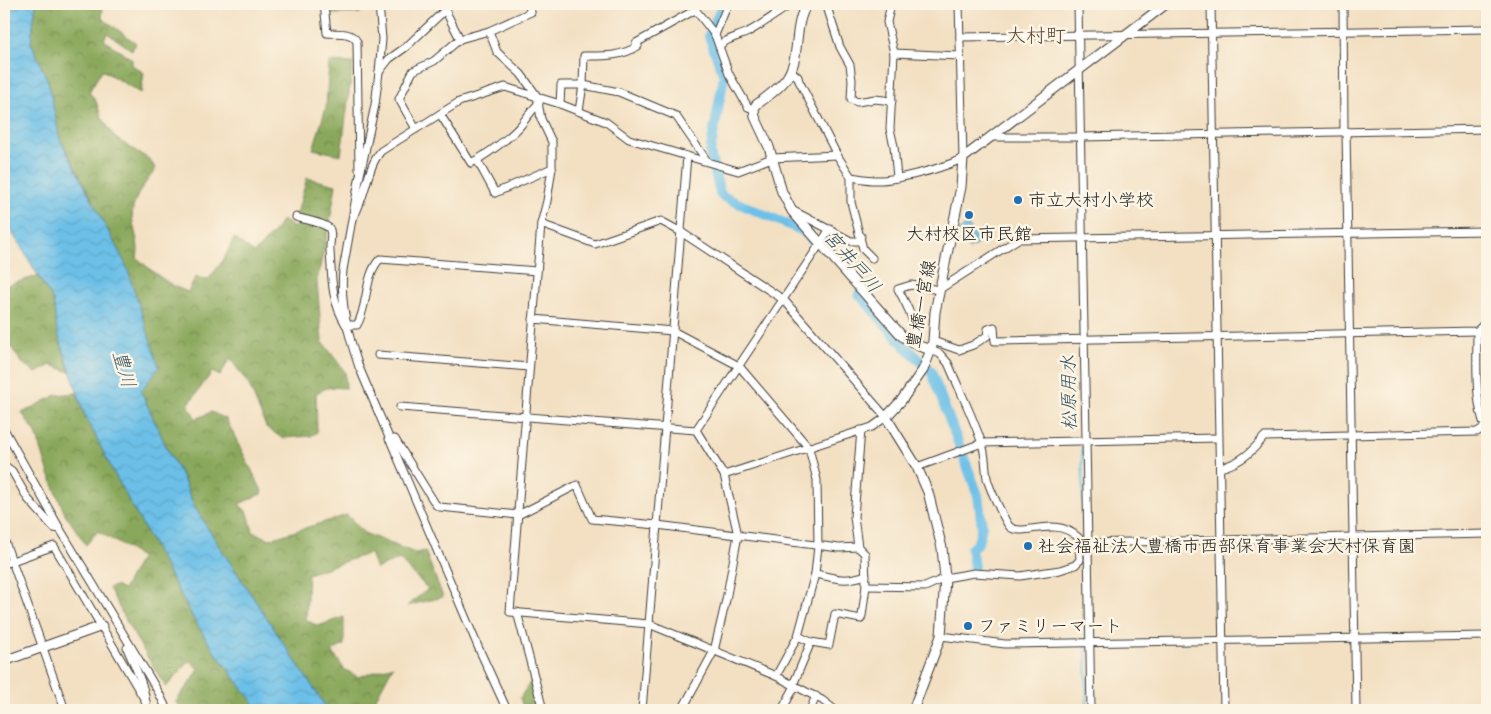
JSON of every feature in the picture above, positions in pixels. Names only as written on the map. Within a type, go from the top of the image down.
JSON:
[{"type":"main road","points":[[963,158],[1166,4]]},
{"type":"main road","points":[[804,5],[798,25],[791,72],[779,87],[754,109],[755,117],[766,139],[782,192],[792,211],[819,246],[896,330],[912,343],[931,350]]},
{"type":"main road","name":"豊橋一宮線","points":[[886,416],[901,401],[923,370],[931,350],[935,312],[961,187],[963,158]]},
{"type":"main road","points":[[886,416],[917,467],[928,492],[942,548],[945,578],[941,636],[913,710]]},
{"type":"main road","points":[[4,661],[102,626]]},
{"type":"street","points":[[324,4],[328,34],[350,35],[357,42],[359,180]]},
{"type":"street","points":[[379,4],[382,39],[375,105],[351,222],[342,285],[346,325],[359,367],[507,710]]},
{"type":"street","points":[[416,129],[399,99],[413,71],[434,61],[460,39],[489,32],[531,12],[528,4]]},
{"type":"street","points":[[715,34],[728,4]]},
{"type":"street","points":[[720,45],[727,39],[735,38],[750,30],[792,4]]},
{"type":"street","points":[[830,4],[828,10],[840,48],[850,65],[852,80],[851,99],[857,102],[875,99],[892,101]]},
{"type":"street","points":[[891,4],[886,22],[894,53],[890,129],[894,146],[897,178]]},
{"type":"street","points":[[852,177],[875,180],[897,178],[952,164],[963,158],[959,4]]},
{"type":"street","points":[[1078,4],[1076,36],[1080,70],[1078,137],[1084,440],[1084,543],[1091,710]]},
{"type":"street","points":[[1211,4],[1224,710]]},
{"type":"street","points":[[1343,4],[1356,710]]},
{"type":"street","points":[[379,72],[390,59],[406,47],[443,7],[460,39]]},
{"type":"street","points":[[579,111],[583,86],[584,56],[619,55],[629,52],[638,46],[636,43],[693,7],[715,34],[729,74],[748,107],[754,109]]},
{"type":"street","points":[[960,37],[1487,29]]},
{"type":"street","points":[[489,32],[497,52],[521,74],[538,99],[541,119],[552,142],[552,168],[541,224],[510,612],[649,624],[776,676],[816,696],[835,710]]},
{"type":"street","points":[[894,53],[960,56]]},
{"type":"street","points":[[791,72],[798,76],[837,155],[852,177],[851,202],[863,249],[872,258]]},
{"type":"street","points":[[560,104],[561,85],[583,86],[619,92],[676,116],[708,161]]},
{"type":"street","points":[[351,222],[362,203],[366,184],[377,156],[381,151],[459,102],[505,87],[538,99],[560,104],[606,122],[629,139],[738,171],[772,158],[837,155]]},
{"type":"street","points":[[440,114],[471,163],[520,126],[538,99]]},
{"type":"street","points":[[989,137],[1487,129]]},
{"type":"street","points":[[642,710],[687,156]]},
{"type":"street","points":[[477,160],[495,193],[552,168]]},
{"type":"street","points":[[792,211],[855,242],[861,236]]},
{"type":"street","points":[[296,217],[320,224],[328,228],[330,232],[332,285],[337,310],[346,325]]},
{"type":"street","points":[[541,224],[595,244],[661,221],[681,232],[784,300],[886,416],[872,426],[724,475]]},
{"type":"street","points":[[696,430],[830,229]]},
{"type":"street","points":[[912,343],[915,335],[914,323],[898,288],[911,285],[940,290],[1018,239],[1487,231]]},
{"type":"street","points":[[346,325],[357,325],[361,319],[363,304],[372,273],[375,264],[380,259],[537,271]]},
{"type":"street","points":[[533,319],[673,332],[739,366],[809,448],[817,480],[818,546],[815,574],[798,636],[776,676]]},
{"type":"street","points":[[1220,468],[1246,458],[1264,437],[1477,432],[1486,428],[1478,384],[1477,332],[1487,321]]},
{"type":"street","points":[[933,341],[960,350],[973,345],[987,336],[988,329],[994,327],[995,341],[1477,332]]},
{"type":"street","points":[[931,350],[940,354],[948,363],[982,443],[987,464],[988,482],[1010,526],[1019,530],[1051,526],[1058,527],[1075,535],[1084,543],[1487,534]]},
{"type":"street","points":[[378,355],[529,367]]},
{"type":"street","points":[[400,407],[696,430]]},
{"type":"street","points":[[4,430],[60,529],[159,693],[167,710]]},
{"type":"street","points":[[682,710],[714,651],[738,536],[724,475],[696,430]]},
{"type":"street","points":[[798,636],[811,642],[829,645],[835,614],[861,619],[866,586],[865,554],[858,547],[854,516],[861,430]]},
{"type":"street","points":[[917,467],[982,443],[1218,438]]},
{"type":"street","points":[[390,439],[395,439],[436,505],[440,506],[518,515],[577,485],[592,519],[657,525],[818,546],[858,547]]},
{"type":"street","points":[[4,465],[12,470],[28,499],[54,528],[60,529]]},
{"type":"street","points":[[4,539],[64,710]]},
{"type":"street","points":[[866,586],[925,586],[945,578],[974,573],[1020,576],[1060,570],[1080,560],[1084,543]]},
{"type":"street","points":[[4,564],[54,546],[102,626],[146,708]]},
{"type":"street","points":[[815,574],[848,580],[866,575]]},
{"type":"street","points":[[517,612],[543,710]]},
{"type":"street","points":[[941,636],[1005,644],[1487,636]]},
{"type":"street","points":[[126,638],[127,648],[145,693],[146,708]]},
{"type":"street","points":[[110,641],[153,690],[159,693]]},
{"type":"street","points":[[782,710],[811,642]]},
{"type":"street","points":[[810,710],[816,696]]},
{"type":"green space","points":[[36,4],[103,4],[102,18],[136,43],[132,50],[107,33],[104,40],[132,59],[132,65],[144,73],[141,93],[102,70],[89,92],[96,101],[101,116],[115,138],[149,159],[156,169],[138,194],[132,215],[138,244],[137,258],[167,282],[188,292],[196,277],[208,280],[224,259],[234,238],[254,253],[274,232],[282,220],[295,228],[301,220],[296,217],[307,178],[336,185],[317,281],[322,341],[345,372],[346,388],[329,387],[316,393],[317,432],[311,436],[282,438],[266,427],[249,385],[230,358],[220,376],[212,372],[188,405],[196,419],[211,412],[226,419],[263,493],[239,504],[248,513],[253,532],[270,539],[347,515],[364,533],[415,553],[425,551],[443,597],[407,606],[428,589],[399,559],[376,569],[370,553],[308,574],[306,620],[318,626],[344,617],[344,645],[332,651],[344,669],[358,677],[393,666],[375,700],[377,710],[328,710],[194,506],[182,476],[170,455],[141,391],[92,198],[60,139],[48,81],[31,42]]},
{"type":"green space","points":[[326,4],[359,4],[360,13],[326,14]]},
{"type":"green space","points":[[329,62],[353,63],[341,155],[313,149],[326,108]]},
{"type":"green space","points":[[38,276],[53,300],[57,330],[70,372],[51,365],[36,373],[21,362],[4,336],[4,286]]},
{"type":"green space","points":[[77,393],[84,413],[115,475],[195,621],[212,648],[259,710],[181,710],[176,701],[199,670],[190,660],[166,687],[131,630],[109,588],[115,586],[123,590],[141,557],[98,531],[86,545],[64,512],[36,433],[22,413],[56,395]]},
{"type":"green space","points":[[531,681],[541,710],[524,710],[520,698]]},
{"type":"water","name":"豊川","points":[[4,4],[36,4],[31,42],[48,81],[60,139],[126,265],[159,367],[141,391],[170,455],[182,476],[194,506],[328,710],[259,710],[212,648],[195,621],[115,475],[84,413],[57,330],[53,300],[12,232],[4,197]]},
{"type":"water","points":[[968,225],[979,243],[969,249],[958,231]]},
{"type":"waterway","name":"宮井戸川","points":[[723,4],[709,36],[724,76],[710,153],[720,193],[724,197],[805,232],[814,242]]},
{"type":"waterway","name":"宮井戸川","points":[[859,294],[899,340],[931,371],[978,495],[982,526],[978,543],[971,549],[974,567]]},
{"type":"waterway","name":"松原用水","points":[[1080,325],[1082,438]]},
{"type":"waterway","name":"松原用水","points":[[1082,443],[1084,540]]},
{"type":"waterway","name":"松原用水","points":[[1084,545],[1086,640]]},
{"type":"waterway","name":"松原用水","points":[[1086,645],[1087,710]]},
{"type":"place","name":"市立大村小学校","points":[[1018,200]]},
{"type":"place","name":"大村校区市民館","points":[[969,215]]},
{"type":"place","name":"社会福祉法人豊橋市西部保育事業会大村保育園","points":[[1028,546]]},
{"type":"place","name":"ファミリーマート","points":[[968,626]]},
{"type":"district","name":"大村町","points":[[1036,35]]}]
